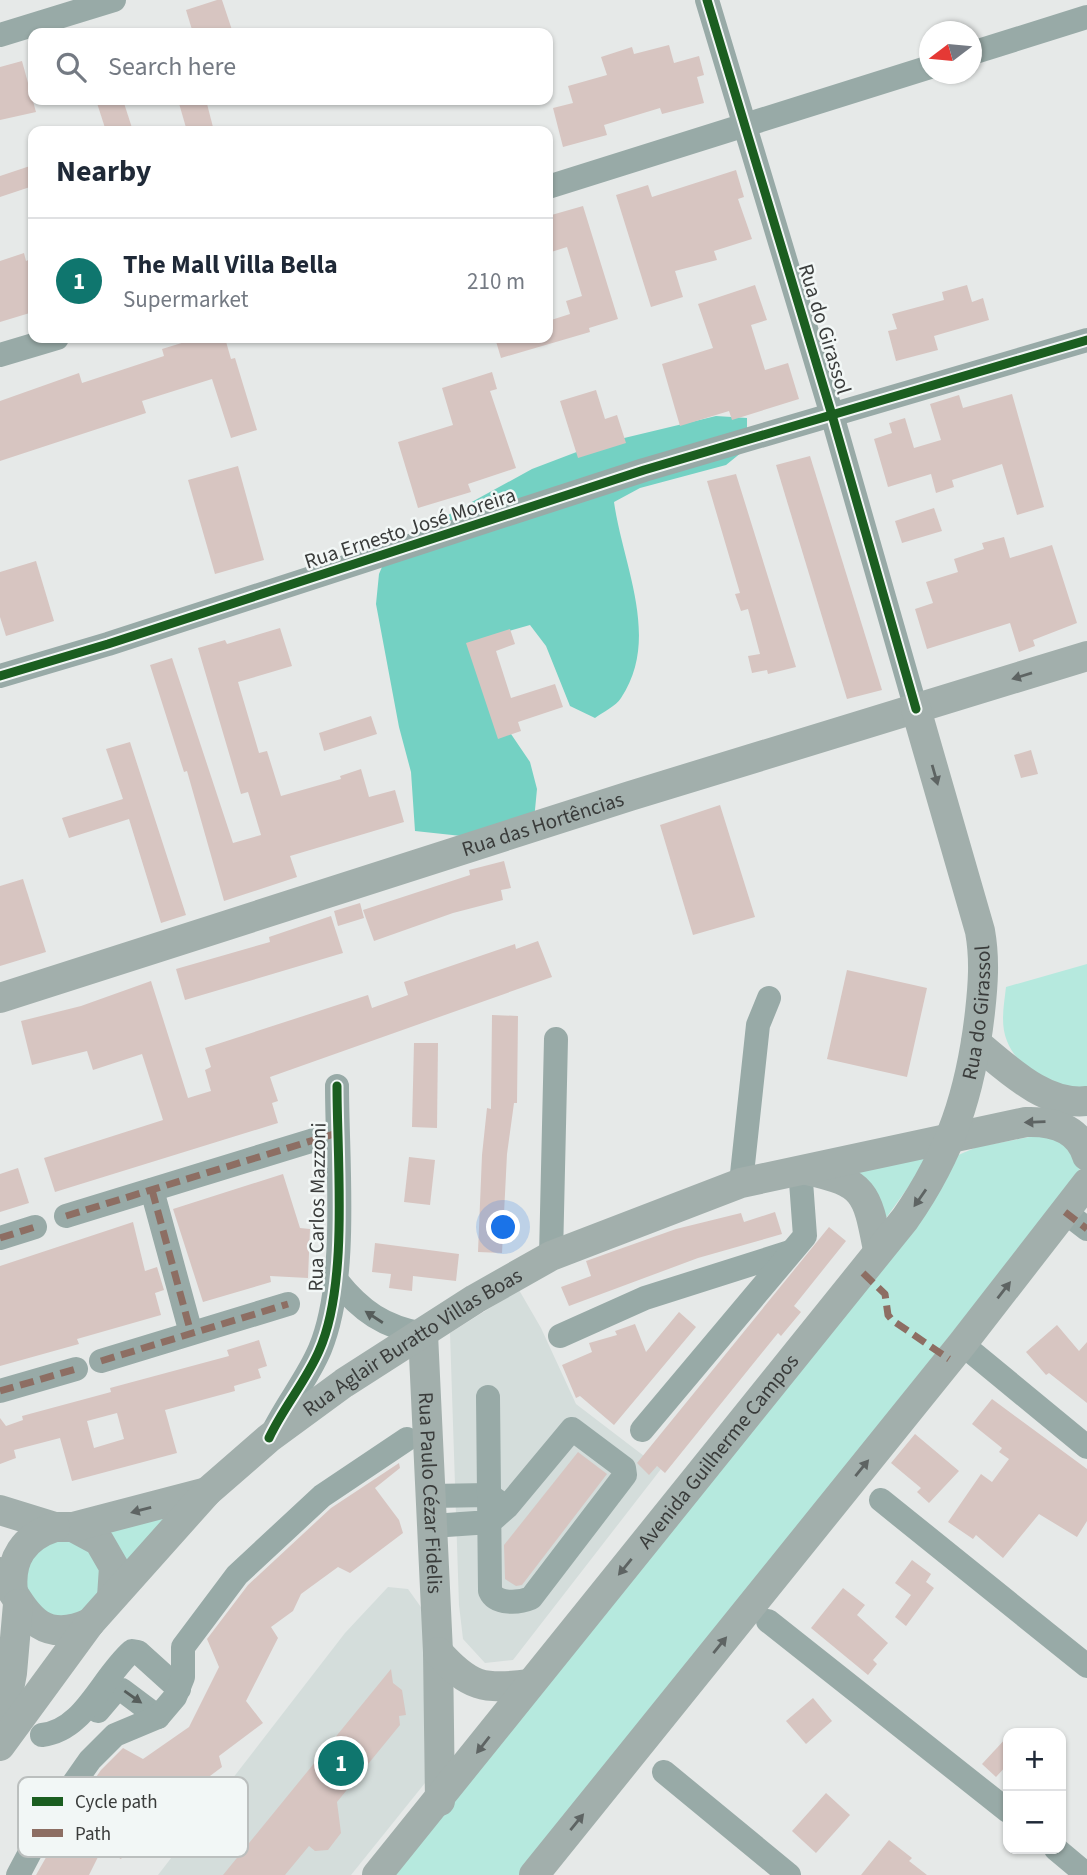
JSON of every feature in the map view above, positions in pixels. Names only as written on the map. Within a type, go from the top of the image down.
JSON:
[{"type":"main road","name":"Rua das Hortências","points":[[0,998],[630,796],[1087,656]]},
{"type":"main road","name":"Rua do Girassol","points":[[916,709],[980,931],[984,968],[976,1043],[966,1096],[951,1138]]},
{"type":"main road","points":[[976,1043],[1021,1079],[1047,1094],[1063,1100],[1087,1101]]},
{"type":"main road","points":[[951,1138],[1045,1121],[1074,1133],[1084,1146],[1087,1156]]},
{"type":"main road","name":"Rua Aglair Buratto Villas Boas","points":[[14,1736],[90,1623],[207,1492],[269,1438],[344,1382],[423,1335],[475,1299],[551,1256],[741,1183],[800,1168],[951,1138]]},
{"type":"main road","name":"Avenida Guilherme Campos","points":[[377,1875],[440,1801],[530,1684],[932,1181],[951,1138]]},
{"type":"main road","points":[[800,1168],[838,1177],[855,1185],[865,1198],[872,1216],[878,1250]]},
{"type":"main road","points":[[534,1875],[962,1344],[1076,1220],[1087,1183]]},
{"type":"main road","name":"Rua Paulo Cézar Fidelis","points":[[423,1335],[438,1652],[440,1801]]},
{"type":"main road","points":[[14,1736],[10,1589],[20,1550],[29,1539],[64,1527],[207,1492]]},
{"type":"main road","points":[[0,1510],[64,1527],[99,1541],[108,1553],[114,1575],[112,1597]]},
{"type":"main road","points":[[10,1589],[26,1615],[50,1629],[78,1629],[90,1623]]},
{"type":"main road","points":[[438,1652],[458,1675],[478,1686],[498,1688],[530,1684]]},
{"type":"street","points":[[0,35],[114,0]]},
{"type":"street","name":"Rua do Girassol","points":[[707,0],[832,415],[916,709]]},
{"type":"street","points":[[982,50],[1087,18]]},
{"type":"street","points":[[553,185],[919,69]]},
{"type":"street","name":"Rua Ernesto José Moreira","points":[[0,676],[108,644],[644,470],[1087,340]]},
{"type":"street","points":[[0,355],[40,343]]},
{"type":"street","points":[[741,1183],[758,1025],[769,998]]},
{"type":"street","points":[[551,1256],[556,1039]]},
{"type":"street","name":"Rua Carlos Mazzoni","points":[[269,1438],[283,1408],[320,1350],[337,1281],[337,1086]]},
{"type":"street","points":[[66,1216],[337,1133]]},
{"type":"street","points":[[642,1430],[805,1236],[800,1168]]},
{"type":"street","points":[[152,1190],[191,1334]]},
{"type":"street","points":[[0,1238],[35,1227]]},
{"type":"street","points":[[560,1336],[645,1298],[791,1252]]},
{"type":"street","name":"Rua Carlos Mazzoni","points":[[337,1281],[356,1304],[376,1319],[397,1329],[423,1335]]},
{"type":"street","points":[[101,1361],[288,1304]]},
{"type":"street","points":[[962,1344],[1087,1447]]},
{"type":"street","points":[[0,1391],[76,1368]]},
{"type":"street","points":[[432,1526],[495,1508],[572,1429],[625,1471],[536,1593],[525,1601],[492,1598],[495,1508],[488,1397]]},
{"type":"street","points":[[78,1777],[90,1760],[115,1735],[158,1717],[179,1689],[183,1677],[183,1647],[237,1575],[322,1496],[407,1439]]},
{"type":"street","points":[[430,1496],[495,1508]]},
{"type":"street","points":[[881,1500],[1087,1666]]},
{"type":"street","points":[[768,1621],[1003,1807]]},
{"type":"street","points":[[79,1725],[132,1651],[138,1652],[179,1689]]},
{"type":"street","points":[[14,1736],[61,1731],[79,1725],[115,1691],[128,1693],[158,1717]]},
{"type":"street","points":[[664,1772],[789,1875]]},
{"type":"street","points":[[1063,1854],[1080,1867]]},
{"type":"street","points":[[18,1875],[28,1857]]},
{"type":"shaded area","points":[[519,1290],[541,1328],[576,1404],[661,1469],[513,1660],[485,1663],[463,1639],[459,1605],[450,1333]]},
{"type":"shaded area","points":[[388,1587],[408,1589],[423,1610],[425,1783],[351,1875],[158,1875],[172,1857],[248,1857],[248,1777],[234,1777],[345,1633]]},
{"type":"green space","points":[[716,416],[747,418],[747,448],[726,465],[640,488],[614,502],[639,626],[633,675],[619,701],[595,718],[570,706],[546,646],[530,625],[502,633],[483,656],[511,734],[530,762],[537,789],[534,820],[480,838],[415,831],[411,772],[399,727],[376,604],[379,574],[390,548],[417,537],[448,515],[532,469],[595,445]]},
{"type":"green space","points":[[1087,964],[1087,1092],[1052,1082],[1020,1061],[1007,1041],[1003,1021],[1006,987]]},
{"type":"green space","points":[[1051,1133],[1083,1160],[1077,1176],[520,1875],[391,1875],[956,1156],[977,1147]]},
{"type":"green space","points":[[930,1157],[886,1218],[852,1168]]},
{"type":"green space","points":[[191,1503],[120,1579],[88,1528]]},
{"type":"green space","points":[[82,1536],[108,1585],[69,1623],[29,1609],[20,1565],[37,1540]]},
{"type":"building","points":[[222,0],[231,28],[191,28],[186,10]]},
{"type":"building","points":[[669,45],[674,63],[699,56],[704,75],[697,77],[704,103],[662,114],[660,108],[604,125],[607,135],[563,147],[553,108],[573,103],[568,86],[607,75],[601,57],[632,47],[634,54]]},
{"type":"building","points":[[22,61],[28,83],[28,105],[34,105],[36,112],[0,120],[0,67]]},
{"type":"building","points":[[98,105],[125,105],[131,126],[104,126]]},
{"type":"building","points":[[179,105],[207,105],[213,126],[186,126]]},
{"type":"building","points":[[28,167],[28,188],[0,197],[0,176]]},
{"type":"building","points":[[736,170],[744,197],[738,199],[752,239],[714,251],[717,260],[675,271],[683,297],[651,307],[616,195],[648,185],[652,197]]},
{"type":"building","points":[[583,206],[618,319],[589,328],[590,332],[553,343],[553,319],[570,314],[566,301],[582,296],[567,247],[553,251],[553,215]]},
{"type":"building","points":[[24,253],[26,261],[28,260],[28,314],[0,322],[0,261]]},
{"type":"building","points":[[755,285],[767,320],[751,325],[765,370],[788,363],[799,399],[732,420],[729,411],[680,426],[662,364],[713,348],[698,304]]},
{"type":"building","points":[[967,285],[972,302],[983,298],[989,320],[934,336],[938,350],[896,361],[888,331],[897,329],[892,314],[944,300],[942,292]]},
{"type":"building","points":[[182,343],[226,343],[231,359],[235,358],[257,430],[231,438],[212,379],[142,401],[146,413],[0,461],[0,401],[79,373],[82,383],[164,356],[162,349]]},
{"type":"building","points":[[496,343],[552,343],[501,358]]},
{"type":"building","points":[[492,372],[497,389],[490,391],[516,468],[468,484],[471,492],[418,508],[398,442],[453,425],[442,388]]},
{"type":"building","points":[[596,390],[605,419],[617,415],[626,443],[578,458],[560,401]]},
{"type":"building","points":[[1012,394],[1044,507],[1017,515],[1002,464],[952,480],[954,487],[936,493],[931,474],[888,487],[874,439],[892,433],[889,423],[905,418],[914,448],[941,440],[930,404],[959,395],[963,408]]},
{"type":"building","points":[[810,456],[882,690],[847,699],[776,465]]},
{"type":"building","points":[[238,466],[264,560],[215,574],[188,480]]},
{"type":"building","points":[[736,474],[796,667],[768,674],[767,670],[752,673],[748,656],[760,654],[748,609],[741,611],[735,594],[740,593],[707,481]]},
{"type":"building","points":[[934,508],[942,531],[902,543],[895,521]]},
{"type":"building","points":[[1004,537],[1010,558],[1052,545],[1077,623],[1033,640],[1035,646],[1019,652],[1010,623],[927,649],[915,609],[933,603],[926,582],[958,572],[954,559],[984,549],[982,543]]},
{"type":"building","points":[[36,561],[54,621],[6,636],[0,617],[0,572]]},
{"type":"building","points":[[280,628],[292,666],[238,682],[259,753],[267,751],[281,796],[341,779],[340,776],[361,769],[369,797],[395,790],[404,822],[290,856],[297,877],[224,901],[187,771],[184,772],[150,665],[172,658],[233,843],[261,835],[248,792],[241,794],[198,648],[225,640],[227,644]]},
{"type":"building","points":[[510,629],[515,644],[496,651],[511,698],[555,684],[563,707],[518,722],[521,731],[498,739],[466,643]]},
{"type":"building","points":[[371,716],[377,734],[324,751],[319,733]]},
{"type":"building","points":[[130,742],[186,915],[161,923],[129,819],[69,838],[62,818],[123,799],[106,749]]},
{"type":"building","points":[[1031,750],[1038,774],[1021,778],[1014,755]]},
{"type":"building","points":[[720,805],[755,917],[693,935],[660,825]]},
{"type":"building","points":[[504,861],[511,888],[501,890],[503,900],[453,913],[374,941],[363,910],[470,875],[469,870]]},
{"type":"building","points":[[23,879],[46,952],[0,966],[0,886]]},
{"type":"building","points":[[360,903],[364,918],[338,926],[334,911]]},
{"type":"building","points":[[331,916],[343,953],[185,1000],[176,969],[270,942],[269,937]]},
{"type":"building","points":[[538,941],[552,977],[270,1077],[278,1101],[272,1103],[278,1123],[55,1192],[44,1158],[163,1120],[142,1054],[93,1070],[87,1051],[32,1065],[21,1021],[81,1006],[151,981],[188,1098],[211,1091],[205,1070],[211,1067],[205,1048],[368,995],[372,1008],[408,995],[404,982],[515,944],[516,949]]},
{"type":"building","points":[[847,970],[927,988],[907,1077],[827,1059]]},
{"type":"building","points":[[492,1015],[518,1016],[517,1103],[514,1103],[507,1154],[502,1253],[478,1252],[482,1155],[487,1108],[491,1109]]},
{"type":"building","points":[[414,1043],[438,1043],[437,1128],[412,1127]]},
{"type":"building","points":[[409,1157],[435,1160],[430,1205],[404,1202]]},
{"type":"building","points":[[18,1168],[29,1203],[0,1212],[0,1174]]},
{"type":"building","points":[[283,1174],[300,1228],[310,1229],[308,1278],[270,1276],[271,1282],[203,1302],[173,1209]]},
{"type":"building","points":[[775,1212],[782,1234],[698,1258],[569,1306],[561,1287],[591,1276],[586,1261],[676,1229],[741,1213],[744,1222]]},
{"type":"building","points":[[133,1222],[145,1271],[157,1267],[164,1290],[155,1293],[161,1315],[77,1339],[79,1344],[0,1366],[0,1266]]},
{"type":"building","points":[[829,1227],[846,1241],[794,1306],[801,1312],[781,1336],[778,1333],[665,1473],[657,1466],[649,1475],[637,1463]]},
{"type":"building","points":[[375,1243],[459,1254],[456,1281],[413,1276],[412,1291],[389,1288],[391,1274],[372,1272]]},
{"type":"building","points":[[679,1312],[696,1327],[614,1425],[580,1396],[576,1398],[562,1365],[592,1352],[589,1343],[617,1335],[615,1331],[635,1324],[646,1352]]},
{"type":"building","points":[[1057,1325],[1079,1351],[1087,1342],[1087,1403],[1049,1373],[1046,1375],[1026,1352]]},
{"type":"building","points":[[259,1340],[267,1366],[258,1369],[261,1378],[234,1386],[235,1391],[165,1410],[177,1453],[72,1481],[60,1438],[14,1450],[16,1458],[0,1464],[0,1418],[6,1426],[23,1420],[22,1416],[111,1392],[110,1388],[229,1356],[227,1350]],"holes":[[[117,1413],[124,1439],[94,1448],[87,1421]]]},
{"type":"building","points":[[992,1399],[1087,1469],[1087,1521],[1077,1537],[1039,1514],[1003,1558],[976,1535],[973,1539],[948,1522],[981,1474],[992,1482],[1009,1459],[999,1452],[1002,1448],[972,1424]]},
{"type":"building","points":[[915,1434],[959,1471],[929,1503],[917,1492],[921,1488],[891,1463]]},
{"type":"building","points":[[578,1452],[607,1474],[522,1585],[516,1586],[505,1579],[504,1545]]},
{"type":"building","points":[[399,1463],[400,1468],[375,1488],[399,1520],[403,1533],[350,1573],[338,1567],[301,1594],[293,1611],[271,1627],[278,1638],[246,1701],[263,1723],[219,1756],[222,1767],[209,1777],[96,1777],[123,1748],[143,1759],[189,1727],[219,1667],[207,1639],[248,1585],[331,1508]]},
{"type":"building","points":[[912,1560],[931,1574],[926,1582],[934,1588],[906,1626],[895,1617],[911,1595],[895,1583]]},
{"type":"building","points":[[843,1588],[865,1605],[857,1615],[888,1643],[873,1660],[877,1664],[868,1675],[811,1628]]},
{"type":"building","points":[[391,1669],[393,1683],[402,1690],[406,1715],[399,1716],[400,1725],[337,1802],[341,1833],[328,1850],[315,1851],[309,1846],[285,1875],[223,1875],[238,1857],[248,1857],[248,1844]]},
{"type":"building","points":[[813,1698],[832,1721],[806,1744],[786,1721]]},
{"type":"building","points":[[1003,1741],[1003,1769],[996,1777],[982,1764]]},
{"type":"building","points":[[826,1793],[850,1815],[816,1853],[792,1831]]},
{"type":"building","points":[[889,1840],[912,1858],[909,1861],[927,1875],[861,1875]]},
{"type":"building","points":[[46,1857],[98,1857],[89,1875],[36,1875]]},
{"type":"marked path","points":[[66,1216],[337,1133]]},
{"type":"marked path","points":[[152,1190],[191,1333]]},
{"type":"marked path","points":[[1065,1212],[1087,1229]]},
{"type":"marked path","points":[[0,1238],[35,1227]]},
{"type":"marked path","points":[[863,1273],[885,1294],[888,1315],[892,1320],[949,1359]]},
{"type":"marked path","points":[[101,1361],[288,1304]]},
{"type":"marked path","points":[[0,1391],[76,1369]]},
{"type":"cycle path","points":[[707,0],[832,415],[916,709]]},
{"type":"cycle path","points":[[0,676],[108,644],[644,470],[1087,340]]},
{"type":"cycle path","points":[[269,1438],[319,1351],[334,1292],[339,1221],[337,1086]]},
{"type":"place","name":"The Mall Villa Bella","points":[[341,1763]]}]
